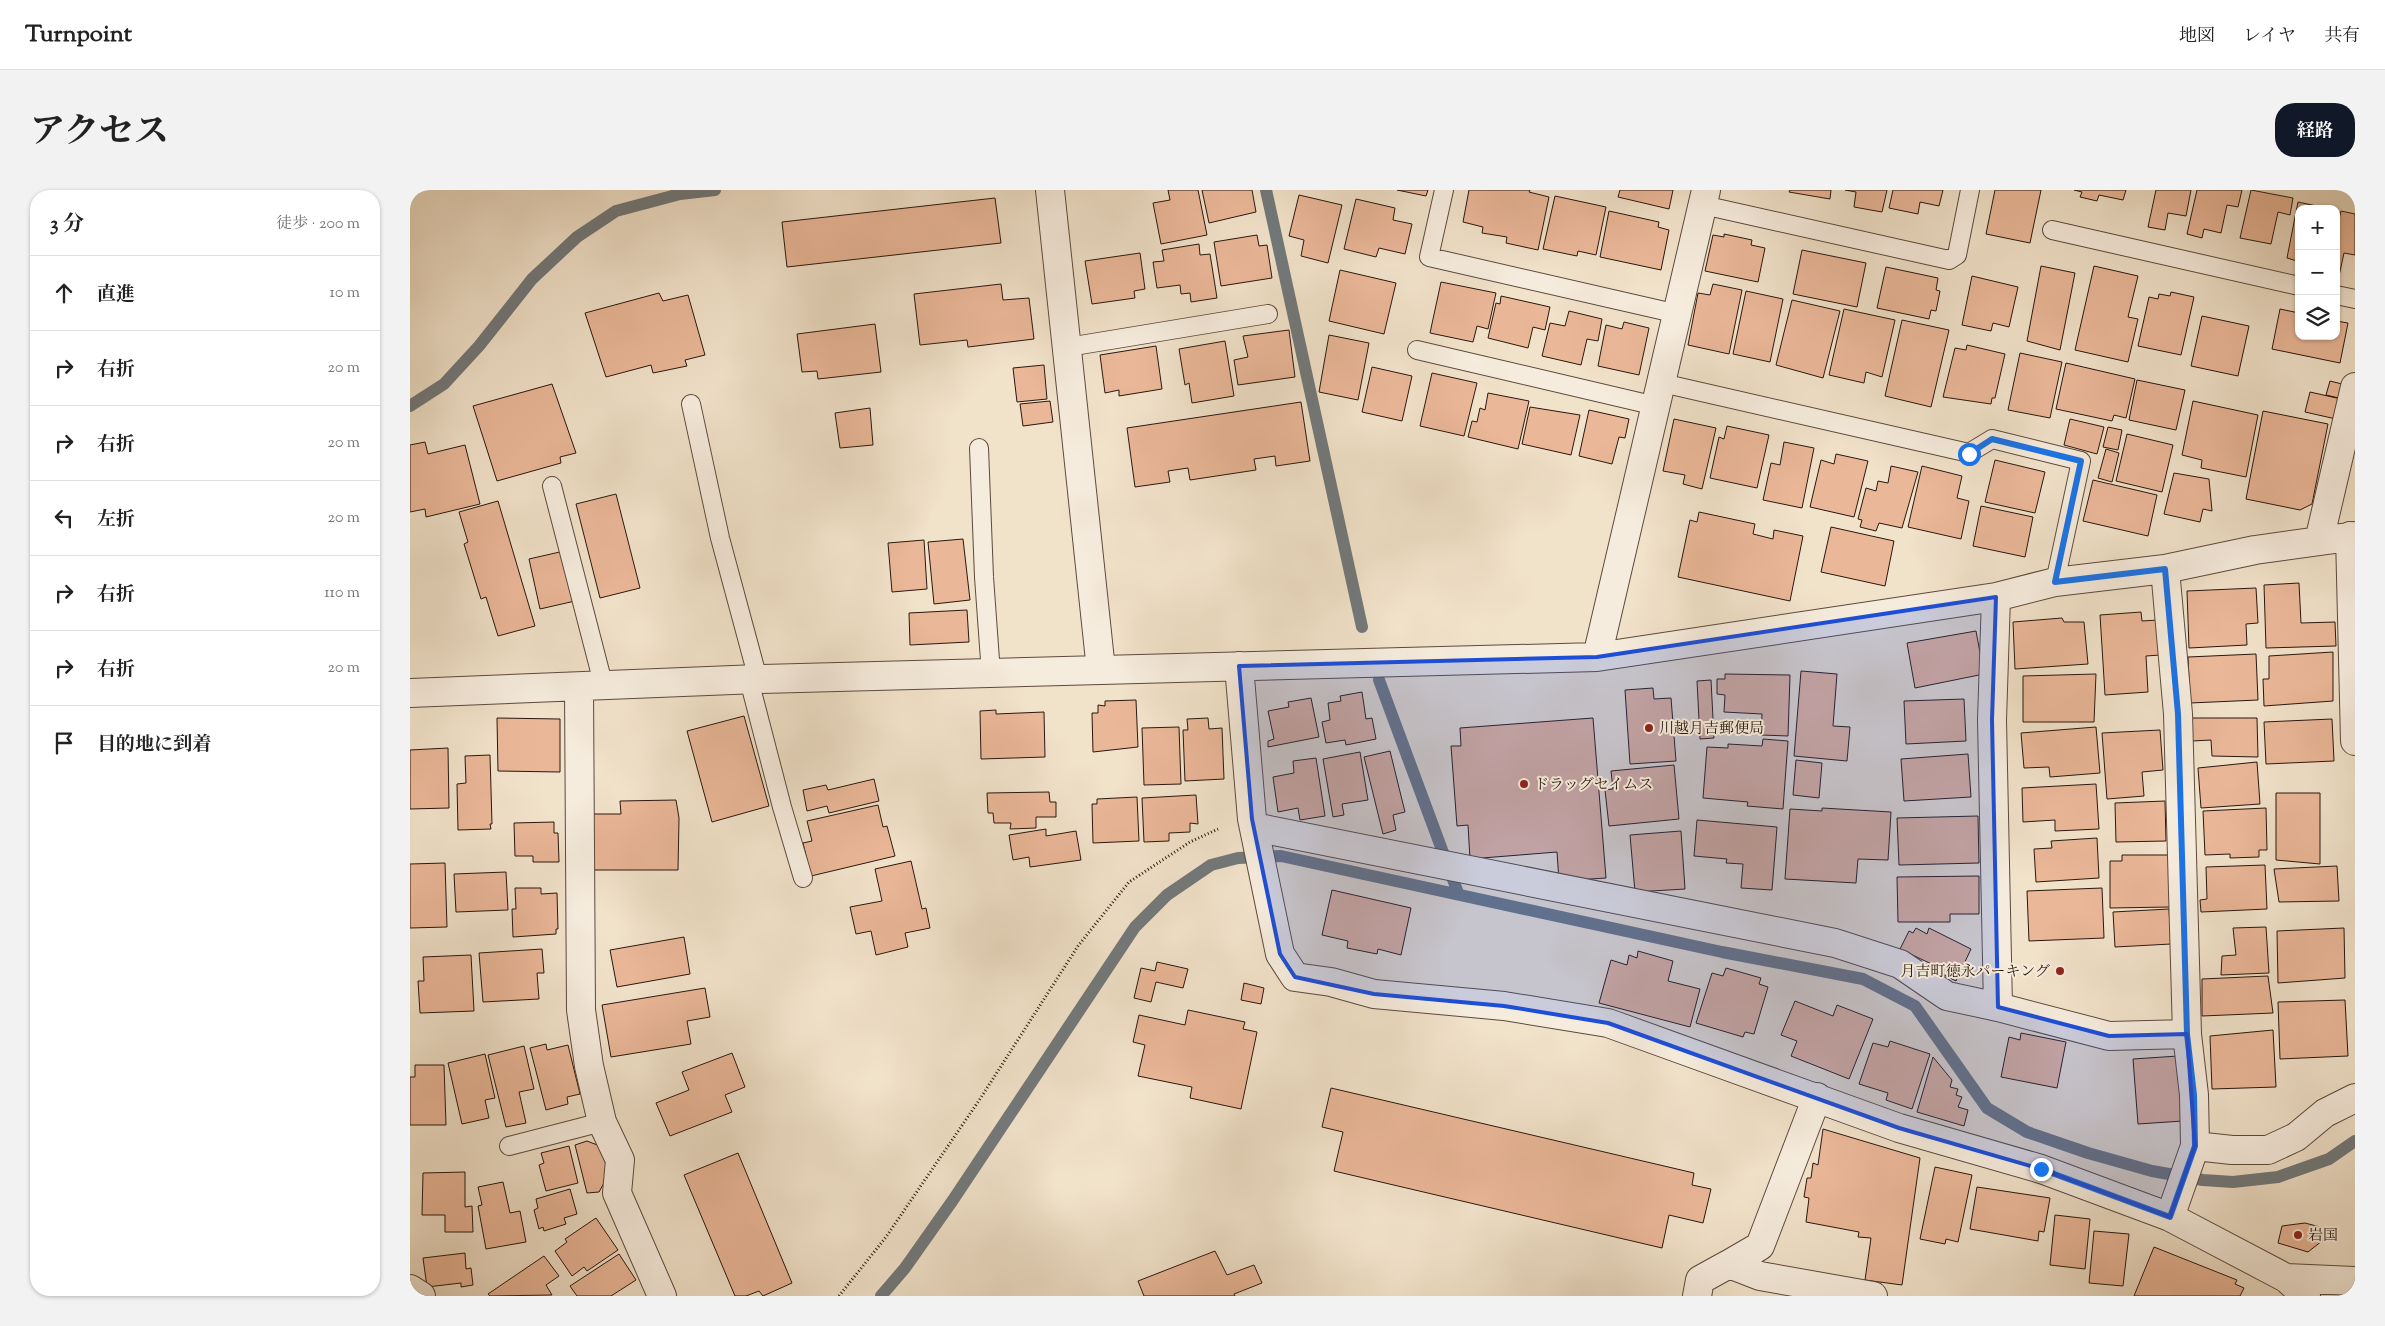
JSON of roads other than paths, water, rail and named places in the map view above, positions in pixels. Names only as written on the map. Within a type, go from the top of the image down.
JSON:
[{"type":"street","points":[[1050,190],[1101,670]]},
{"type":"street","points":[[1597,657],[1704,198]]},
{"type":"street","points":[[2319,542],[2355,387]]},
{"type":"street","points":[[410,693],[754,680],[1597,657],[1996,597],[2055,582],[2165,569],[2255,550],[2352,536],[2355,740]]},
{"type":"street","points":[[2165,569],[2178,714],[2187,1034],[2194,1095],[2195,1146],[2170,1217]]},
{"type":"street","points":[[1996,597],[1992,720],[1998,1007]]},
{"type":"street","points":[[1239,666],[1253,823],[1263,879],[1280,954],[1295,977],[1331,982],[1374,994],[1504,1006],[1608,1024],[1817,1097],[1899,1128],[2041,1169],[2170,1217],[2284,1287],[2306,1296]]},
{"type":"street","points":[[592,687],[581,1010],[589,1066],[602,1122],[620,1160],[617,1193],[662,1296]]},
{"type":"street","points":[[1253,823],[1579,893],[1835,943],[1900,964],[1947,996],[1998,1007],[2108,1036],[2187,1034]]},
{"type":"street","points":[[1696,1296],[1700,1280],[1760,1246],[1817,1097]]},
{"type":"street","points":[[2195,1146],[2232,1150],[2268,1150],[2296,1137],[2324,1113],[2355,1098]]},
{"type":"street","points":[[1729,1264],[1760,1276],[1873,1296]]},
{"type":"street","points":[[2284,1287],[2355,1281]]},
{"type":"street","points":[[410,1289],[421,1296]]},
{"type":"lane","points":[[1444,190],[1429,257],[1678,314]]},
{"type":"lane","points":[[1704,198],[1949,260],[1957,255],[1970,190]]},
{"type":"lane","points":[[2052,230],[2295,285]]},
{"type":"lane","points":[[2340,296],[2355,299]]},
{"type":"lane","points":[[1068,347],[1268,314]]},
{"type":"lane","points":[[1418,350],[1969,454],[1992,439],[2081,461],[2055,582]]},
{"type":"lane","points":[[691,404],[782,807],[803,878]]},
{"type":"lane","points":[[979,448],[984,577],[991,674]]},
{"type":"lane","points":[[552,486],[592,687]]},
{"type":"lane","points":[[508,1146],[602,1122]]},
{"type":"waterway","points":[[410,406],[444,384],[479,346],[532,279],[577,237],[616,211],[680,194],[715,190]]},
{"type":"waterway","points":[[1266,190],[1362,627]]},
{"type":"waterway","points":[[1379,680],[1458,893]]},
{"type":"waterway","points":[[881,1296],[905,1268],[953,1200],[1135,927],[1167,895],[1211,865],[1238,858],[1281,856],[1722,952],[1863,979],[1915,1006],[1987,1108],[2027,1132],[2088,1153],[2152,1171],[2203,1180],[2233,1182],[2278,1177],[2329,1159],[2355,1141]]},
{"type":"place","name":"川越月吉郵便局","points":[[1649,728]]},
{"type":"place","name":"ドラッグセイムス","points":[[1524,784]]},
{"type":"place","name":"月吉町徳永パーキング","points":[[2060,971]]},
{"type":"place","name":"岩国","points":[[2298,1235]]}]
